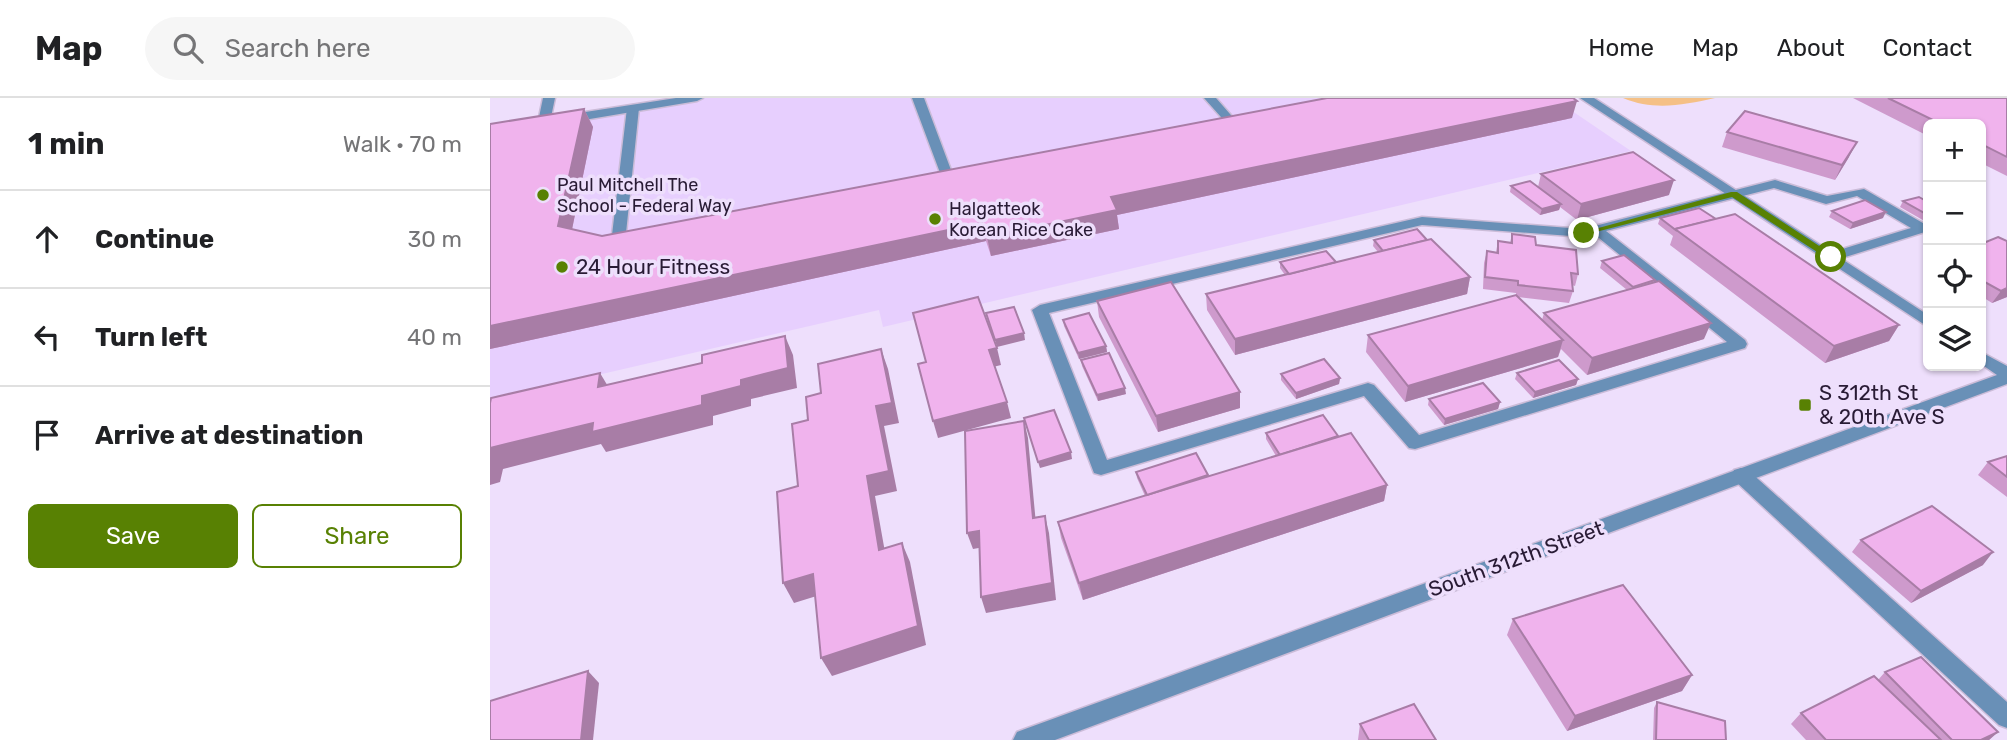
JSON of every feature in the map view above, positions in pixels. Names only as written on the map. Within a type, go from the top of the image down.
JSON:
[{"type":"street","points":[[544,122],[549,98]]},
{"type":"street","points":[[531,124],[697,98]]},
{"type":"street","points":[[918,98],[948,178]]},
{"type":"street","points":[[1210,98],[1233,124]]},
{"type":"street","points":[[1586,98],[1923,319]]},
{"type":"street","points":[[633,108],[619,235],[627,239],[653,234]]},
{"type":"street","points":[[1596,229],[1740,344],[1415,443],[1368,389],[1101,468],[1040,310],[1422,221],[1584,233],[1596,229],[1775,184],[1826,201],[1859,192],[1923,229],[1831,257]]},
{"type":"street","points":[[1986,361],[2007,376]]},
{"type":"street","name":"South 312th Street","points":[[1025,740],[2007,376]]},
{"type":"street","points":[[1741,475],[2007,718]]},
{"type":"shaded area","points":[[697,98],[1553,98],[1631,151],[883,327],[879,310],[490,400],[490,131]]},
{"type":"shaded area","points":[[1623,98],[1715,98],[1680,105],[1657,106]]},
{"type":"building","points":[[1327,98],[1573,98],[1577,101],[1111,197],[1117,210],[987,237],[982,223],[490,326],[490,124],[584,109],[558,226],[602,236]]},
{"type":"building","points":[[1888,98],[2007,98],[2007,157],[1986,146],[1986,119],[1931,119]]},
{"type":"building","points":[[1745,111],[1857,142],[1842,165],[1727,132]]},
{"type":"building","points":[[1633,152],[1674,180],[1581,204],[1541,174]]},
{"type":"building","points":[[1530,181],[1561,204],[1542,209],[1511,186]]},
{"type":"building","points":[[1919,197],[1923,199],[1923,212],[1903,201]]},
{"type":"building","points":[[1865,200],[1886,212],[1853,223],[1832,211]]},
{"type":"building","points":[[1699,208],[1716,219],[1675,229],[1677,231],[1660,218]]},
{"type":"building","points":[[1735,214],[1899,325],[1834,346],[1675,229]]},
{"type":"building","points":[[1417,229],[1427,240],[1383,251],[1374,240]]},
{"type":"building","points":[[1512,234],[1535,237],[1536,245],[1576,250],[1578,274],[1571,273],[1573,291],[1518,285],[1518,281],[1485,277],[1487,251],[1498,253],[1498,241],[1512,243]]},
{"type":"building","points":[[1998,237],[2007,241],[2007,288],[2001,291],[1986,283],[1986,242]]},
{"type":"building","points":[[1431,239],[1470,277],[1235,339],[1206,294]]},
{"type":"building","points":[[1326,251],[1336,262],[1289,274],[1280,262]]},
{"type":"building","points":[[1624,255],[1655,280],[1633,287],[1602,261]]},
{"type":"building","points":[[1659,281],[1711,323],[1592,358],[1544,313]]},
{"type":"building","points":[[1171,282],[1240,392],[1156,416],[1097,301]]},
{"type":"building","points":[[1516,295],[1563,340],[1408,386],[1368,335]]},
{"type":"building","points":[[978,297],[997,348],[989,350],[1007,402],[933,421],[918,364],[926,362],[913,313]]},
{"type":"building","points":[[1014,307],[1024,333],[995,340],[986,313]]},
{"type":"building","points":[[1089,313],[1106,346],[1078,353],[1063,320]]},
{"type":"building","points":[[785,336],[788,368],[741,380],[741,386],[702,396],[702,405],[592,432],[593,423],[490,448],[491,398],[600,373],[598,387],[702,363],[702,355]]},
{"type":"building","points":[[881,349],[892,403],[876,406],[889,471],[867,476],[879,550],[902,543],[918,626],[821,658],[813,574],[783,583],[777,492],[798,486],[792,424],[808,420],[806,397],[821,393],[818,364]]},
{"type":"building","points":[[1109,353],[1125,388],[1097,395],[1081,360]]},
{"type":"building","points":[[1324,359],[1340,378],[1296,393],[1281,374]]},
{"type":"building","points":[[1559,360],[1578,379],[1535,392],[1517,373]]},
{"type":"building","points":[[1483,383],[1500,402],[1445,419],[1429,399]]},
{"type":"building","points":[[1054,410],[1071,452],[1038,462],[1024,418]]},
{"type":"building","points":[[1323,415],[1338,436],[1280,455],[1266,433]]},
{"type":"building","points":[[1024,421],[1033,518],[1045,516],[1052,583],[981,597],[979,531],[967,533],[965,431]]},
{"type":"building","points":[[1351,433],[1387,485],[1079,583],[1058,522]]},
{"type":"building","points":[[1196,453],[1208,475],[1147,495],[1136,472]]},
{"type":"building","points":[[2007,456],[2007,477],[1988,462]]},
{"type":"building","points":[[1932,506],[1993,552],[1921,591],[1861,540]]},
{"type":"building","points":[[1623,585],[1692,675],[1575,716],[1513,619]]},
{"type":"building","points":[[1921,657],[1998,732],[1981,740],[1952,740],[1885,672]]},
{"type":"building","points":[[588,671],[581,740],[490,740],[490,701]]},
{"type":"building","points":[[1874,676],[1941,740],[1826,740],[1801,713]]},
{"type":"building","points":[[1657,702],[1725,721],[1726,740],[1656,740]]},
{"type":"building","points":[[1414,704],[1436,740],[1369,740],[1360,724]]},
{"type":"place","name":"Paul Mitchell The School - Federal Way","points":[[543,195]]},
{"type":"place","name":"Halgatteok Korean Rice Cake","points":[[935,219]]},
{"type":"place","name":"24 Hour Fitness","points":[[562,267]]},
{"type":"place","name":"S 312th St & 20th Ave S","points":[[1805,405]]},
{"type":"route","points":[[1584,233],[1734,194],[1831,257]]}]
